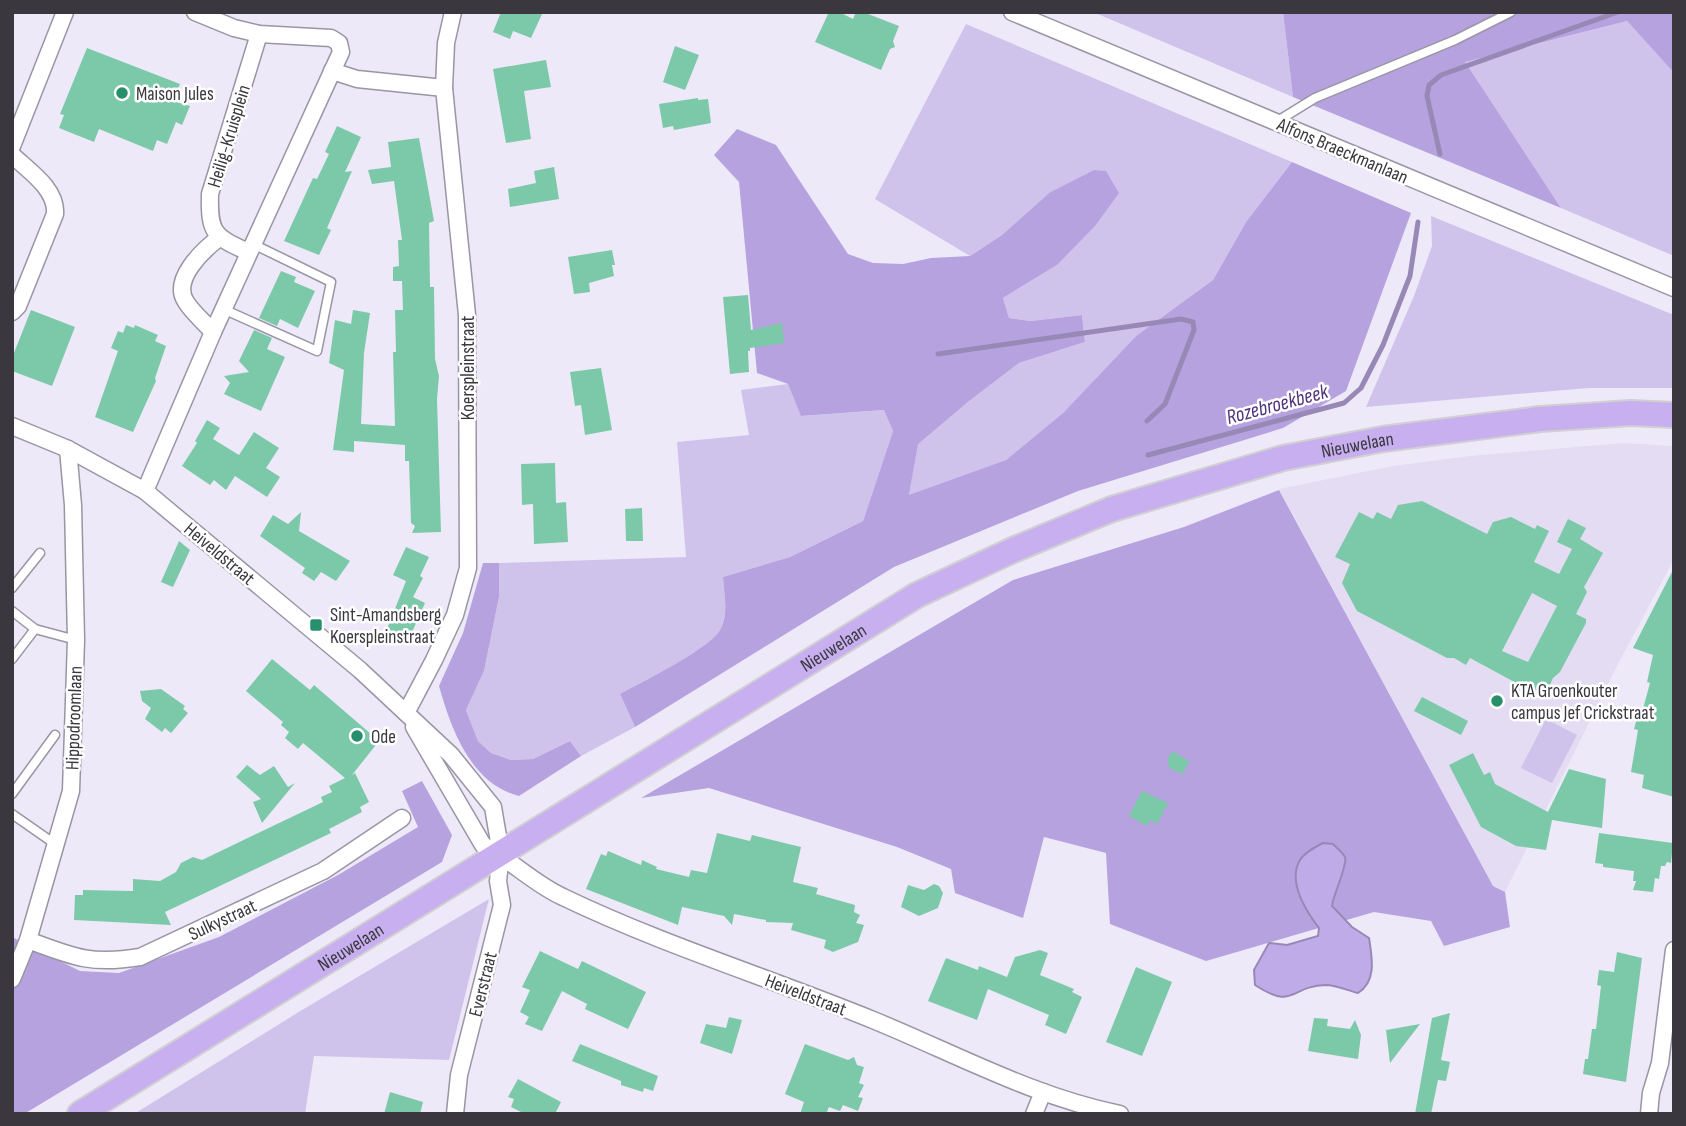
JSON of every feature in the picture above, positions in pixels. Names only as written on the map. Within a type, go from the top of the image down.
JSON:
[{"type":"main road","name":"Nieuwelaan","points":[[79,1114],[917,595],[1013,550],[1112,509],[1283,458],[1383,439],[1540,419],[1631,413],[1674,415]]},
{"type":"street","points":[[12,146],[65,12]]},
{"type":"street","points":[[145,491],[250,248],[341,52],[339,43],[331,38],[259,34],[234,28],[195,12]]},
{"type":"street","name":"Koerspleinstraat","points":[[406,713],[455,615],[468,568],[467,315],[444,88],[446,43],[453,12]]},
{"type":"street","name":"Alfons Braeckmanlaan","points":[[1012,12],[1674,288]]},
{"type":"street","name":"Heilig-Kruisplein","points":[[219,238],[209,219],[210,194],[259,34]]},
{"type":"street","points":[[332,71],[356,79],[444,88]]},
{"type":"street","points":[[12,155],[51,193],[56,204],[55,214],[18,306],[12,312]]},
{"type":"street","points":[[213,332],[185,302],[182,292],[184,281],[195,258],[219,238],[250,248]]},
{"type":"street","name":"Heiveldstraat","points":[[12,426],[68,449],[145,491],[360,670],[451,755],[493,807],[500,854]]},
{"type":"street","name":"Hippodroomlaan","points":[[12,979],[29,940],[71,791],[76,640],[74,505],[68,449]]},
{"type":"street","name":"Heiveldstraat","points":[[406,713],[483,845],[500,854],[547,889],[578,904],[872,1020],[1043,1092],[1098,1110],[1120,1114]]},
{"type":"street","name":"Sulkystraat","points":[[29,940],[79,959],[114,961],[140,957],[323,872],[402,818]]},
{"type":"street","name":"Everstraat","points":[[455,1114],[459,1075],[502,905],[498,881],[500,854]]},
{"type":"street","points":[[1649,1114],[1651,1093],[1660,1063],[1674,950]]},
{"type":"street","points":[[1034,1114],[1043,1092]]},
{"type":"lane","points":[[1276,122],[1315,98],[1455,40],[1511,12]]},
{"type":"lane","points":[[223,309],[317,351],[331,282],[250,248]]},
{"type":"lane","points":[[12,588],[40,552]]},
{"type":"lane","points":[[12,611],[35,629],[76,640]]},
{"type":"lane","points":[[12,659],[35,629]]},
{"type":"lane","points":[[12,794],[55,735]]},
{"type":"lane","points":[[12,814],[55,844]]},
{"type":"shaded area","points":[[1093,12],[1283,12],[1293,97]]},
{"type":"shaded area","points":[[1283,12],[1674,12],[1674,73],[1627,21],[1465,62],[1561,208],[1293,97]]},
{"type":"shaded area","points":[[1627,21],[1674,73],[1674,256],[1561,208],[1464,62]]},
{"type":"shaded area","points":[[966,24],[1292,162],[1246,222],[1213,280],[1136,336],[1063,413],[1006,460],[909,496],[917,444],[1019,363],[1085,342],[1082,315],[1031,321],[1009,318],[1003,298],[1057,265],[1049,193],[1002,235],[970,256],[875,199]]},
{"type":"shaded area","points":[[737,129],[776,145],[848,254],[873,263],[903,264],[931,258],[970,256],[1002,235],[1049,193],[1094,170],[1106,171],[1119,193],[1095,226],[1057,265],[1003,298],[1009,318],[1031,321],[1082,315],[1085,342],[1019,363],[918,444],[909,495],[1006,460],[1063,413],[1136,336],[1213,280],[1246,222],[1292,162],[1411,213],[1346,391],[1283,428],[1078,491],[894,567],[635,727],[620,694],[674,665],[713,638],[720,630],[724,618],[723,577],[790,557],[863,521],[893,431],[884,410],[801,416],[788,384],[757,373],[739,182],[714,155]]},
{"type":"shaded area","points":[[1431,216],[1674,315],[1674,388],[1589,388],[1366,407],[1414,296],[1432,246]]},
{"type":"shaded area","points":[[788,384],[802,416],[885,410],[893,431],[863,521],[790,557],[723,577],[724,618],[720,630],[713,638],[674,665],[620,694],[635,727],[581,756],[570,741],[533,759],[511,760],[491,753],[478,741],[466,710],[484,671],[499,597],[499,563],[686,557],[677,442],[749,435],[741,390]]},
{"type":"shaded area","name":"KTA Groenkouter campus Jef Crickstraat","points":[[1623,443],[1674,446],[1674,559],[1619,662],[1505,892],[1493,886],[1279,489],[1393,466],[1470,456]]},
{"type":"shaded area","points":[[1279,490],[1493,886],[1505,892],[1510,927],[1444,946],[1431,921],[1374,912],[1206,961],[1110,924],[1106,853],[1044,837],[1023,918],[955,893],[951,869],[897,847],[709,788],[641,798],[1013,580],[1184,527]]},
{"type":"shaded area","points":[[483,563],[499,563],[499,597],[484,671],[466,710],[478,741],[491,753],[511,760],[533,759],[570,741],[581,756],[519,796],[502,790],[476,767],[457,737],[439,686],[463,633]]},
{"type":"shaded area","points":[[1546,719],[1577,735],[1552,783],[1521,768]]},
{"type":"shaded area","points":[[422,781],[452,835],[442,862],[24,1114],[12,1114],[12,937],[80,971],[119,973],[219,937],[338,875],[418,827],[402,791]]},
{"type":"shaded area","points":[[1323,843],[1333,844],[1345,857],[1332,906],[1352,927],[1369,938],[1371,976],[1358,993],[1326,985],[1314,986],[1285,997],[1268,993],[1255,985],[1254,970],[1269,943],[1287,945],[1318,936],[1319,928],[1304,905],[1296,878],[1302,857]]},
{"type":"shaded area","points":[[489,899],[449,1060],[314,1056],[305,1114],[134,1114],[302,1010]]},
{"type":"building","points":[[501,12],[543,12],[531,38],[513,31],[510,39],[493,32]]},
{"type":"building","points":[[829,12],[839,12],[853,19],[856,12],[863,12],[899,26],[893,41],[895,47],[890,49],[881,70],[815,42]]},
{"type":"building","points":[[675,46],[699,55],[685,90],[663,82]]},
{"type":"building","name":"Maison Jules","points":[[87,48],[180,84],[173,101],[190,106],[182,125],[176,122],[167,144],[157,140],[153,151],[99,129],[94,142],[59,128],[64,115],[60,114]]},
{"type":"building","points":[[546,60],[551,87],[524,91],[531,139],[506,143],[493,69]]},
{"type":"building","points":[[708,99],[711,123],[674,130],[673,126],[663,128],[659,104]]},
{"type":"building","points":[[337,126],[361,137],[345,172],[352,171],[327,228],[331,230],[319,255],[284,241],[313,178],[317,179],[329,154],[325,152]]},
{"type":"building","points":[[419,138],[434,221],[429,223],[430,287],[434,287],[435,359],[439,376],[437,399],[441,532],[412,533],[415,526],[411,523],[409,461],[405,461],[405,445],[354,441],[354,452],[333,450],[344,370],[329,363],[335,320],[351,324],[353,310],[370,313],[364,353],[361,424],[395,426],[395,310],[403,310],[402,281],[393,281],[393,267],[399,266],[398,240],[402,240],[394,181],[372,184],[368,170],[391,167],[388,142]]},
{"type":"building","points":[[554,167],[559,199],[510,207],[508,189],[536,183],[534,171]]},
{"type":"building","points":[[612,250],[614,276],[589,283],[590,292],[574,294],[568,257]]},
{"type":"building","points":[[281,271],[296,277],[294,282],[315,291],[298,328],[280,319],[277,326],[259,318]]},
{"type":"building","points":[[748,295],[751,330],[782,323],[784,343],[750,348],[749,372],[730,374],[723,297]]},
{"type":"building","points":[[31,310],[75,327],[52,386],[12,371],[12,358]]},
{"type":"building","points":[[126,325],[134,328],[135,325],[158,335],[155,341],[166,346],[156,381],[133,432],[95,417],[118,351],[111,348],[118,331],[123,333]]},
{"type":"building","points":[[254,330],[272,338],[267,349],[285,357],[261,411],[224,394],[230,383],[224,376],[249,372],[239,361]]},
{"type":"building","points":[[601,368],[612,430],[585,435],[581,405],[575,406],[570,372]]},
{"type":"building","points":[[207,420],[220,428],[213,439],[239,455],[254,432],[279,448],[266,468],[280,477],[267,497],[235,476],[226,490],[214,480],[210,485],[182,466],[197,443],[195,441]]},
{"type":"building","points":[[555,463],[556,503],[566,502],[568,542],[534,544],[533,504],[522,505],[521,464]]},
{"type":"building","points":[[1422,501],[1487,534],[1493,522],[1511,517],[1535,529],[1537,525],[1549,531],[1534,562],[1559,574],[1572,549],[1557,542],[1568,519],[1586,528],[1580,539],[1603,553],[1584,587],[1587,592],[1576,614],[1586,619],[1586,623],[1544,698],[1470,658],[1466,665],[1454,658],[1447,658],[1357,611],[1342,583],[1350,564],[1335,557],[1359,512],[1373,519],[1377,512],[1391,519],[1398,505]],"holes":[[[1532,593],[1557,606],[1528,662],[1502,651]]]},
{"type":"building","points":[[642,508],[643,541],[626,541],[625,509]]},
{"type":"building","points":[[301,512],[299,531],[350,561],[336,581],[321,572],[314,581],[302,573],[305,568],[260,536],[273,515],[288,524]]},
{"type":"building","points":[[179,541],[190,550],[173,587],[161,582]]},
{"type":"building","points":[[406,547],[429,557],[420,576],[423,578],[413,597],[425,603],[409,639],[387,629],[406,581],[393,575]]},
{"type":"building","points":[[1674,568],[1674,797],[1642,788],[1644,775],[1631,772],[1638,730],[1634,729],[1638,715],[1641,716],[1650,683],[1647,682],[1653,655],[1633,648]]},
{"type":"building","points":[[272,659],[310,690],[314,685],[379,741],[352,775],[355,773],[369,802],[360,807],[362,812],[329,829],[331,833],[165,912],[171,925],[74,920],[75,895],[83,895],[83,890],[133,891],[133,879],[160,881],[176,872],[181,863],[193,857],[202,860],[323,802],[321,797],[332,792],[329,786],[345,778],[303,743],[298,749],[285,738],[289,732],[281,725],[283,722],[246,691]]},
{"type":"building","points":[[161,689],[185,706],[183,709],[188,713],[171,733],[165,728],[162,732],[145,719],[151,708],[142,701],[140,691]]},
{"type":"building","points":[[1422,697],[1468,721],[1461,735],[1414,711]]},
{"type":"building","points":[[1172,751],[1189,761],[1183,774],[1169,768],[1168,759]]},
{"type":"building","points":[[1473,753],[1484,775],[1490,772],[1495,784],[1548,812],[1569,769],[1606,779],[1602,828],[1552,820],[1546,850],[1516,846],[1481,827],[1449,765]]},
{"type":"building","points":[[247,765],[260,775],[274,766],[288,787],[295,783],[262,823],[253,802],[261,799],[236,777]]},
{"type":"building","points":[[1142,791],[1168,803],[1157,824],[1150,820],[1147,826],[1129,816]]},
{"type":"building","points":[[717,833],[750,841],[752,835],[801,847],[793,882],[818,888],[816,894],[855,905],[854,912],[860,915],[856,923],[864,925],[858,942],[833,952],[824,948],[826,940],[791,930],[793,923],[766,922],[734,914],[732,925],[724,916],[682,907],[678,925],[586,889],[601,854],[606,856],[608,851],[641,865],[642,860],[657,867],[656,869],[689,877],[691,870],[707,873]]},
{"type":"building","points":[[1599,833],[1673,843],[1671,863],[1667,862],[1665,866],[1661,866],[1659,879],[1655,878],[1653,892],[1633,890],[1636,881],[1633,881],[1634,871],[1603,867],[1603,864],[1595,863]]},
{"type":"building","points":[[934,884],[939,886],[943,893],[938,908],[919,916],[901,907],[908,885],[924,890]]},
{"type":"building","points":[[1040,950],[1048,953],[1040,975],[1074,989],[1072,992],[1082,997],[1066,1034],[1045,1025],[1049,1015],[988,989],[977,1020],[928,1001],[946,958],[978,970],[979,966],[1007,977],[1015,957]]},
{"type":"building","points":[[540,951],[578,969],[582,961],[646,992],[628,1029],[585,1009],[587,1004],[562,991],[542,1031],[525,1024],[529,1017],[520,1012],[530,990],[522,987]]},
{"type":"building","points":[[1617,952],[1642,958],[1626,1082],[1583,1074],[1592,1029],[1596,1029],[1601,986],[1597,985],[1599,970],[1614,972]]},
{"type":"building","points":[[1136,967],[1172,982],[1142,1056],[1106,1042]]},
{"type":"building","points":[[1450,1013],[1441,1060],[1450,1062],[1446,1081],[1438,1080],[1431,1114],[1415,1114],[1432,1018]]},
{"type":"building","points":[[729,1017],[742,1020],[732,1054],[700,1043],[706,1024],[726,1028]]},
{"type":"building","points":[[1314,1018],[1328,1019],[1327,1026],[1350,1029],[1355,1020],[1361,1035],[1358,1059],[1308,1051]]},
{"type":"building","points":[[1420,1024],[1390,1063],[1386,1030]]},
{"type":"building","points":[[580,1044],[658,1076],[653,1091],[644,1088],[643,1092],[621,1085],[621,1081],[572,1061]]},
{"type":"building","points":[[805,1044],[848,1060],[854,1057],[857,1065],[864,1067],[859,1083],[864,1085],[858,1097],[863,1098],[858,1111],[843,1105],[840,1111],[829,1107],[826,1114],[800,1114],[804,1102],[785,1094]]},
{"type":"building","points":[[518,1079],[561,1102],[555,1114],[525,1114],[511,1107],[514,1099],[508,1097]]},
{"type":"building","points":[[390,1092],[423,1102],[420,1114],[384,1114]]},
{"type":"waterway","name":"Rozebroekbeek","points":[[1440,154],[1427,96],[1429,85],[1441,75],[1618,12]]},
{"type":"waterway","name":"Rozebroekbeek","points":[[1148,455],[1344,403],[1361,388],[1383,345],[1410,276],[1418,222]]},
{"type":"waterway","name":"Rozebroekbeek","points":[[938,354],[1181,319],[1193,322],[1194,330],[1165,404],[1147,421]]},
{"type":"place","name":"Maison Jules","points":[[122,93]]},
{"type":"place","name":"Sint-Amandsberg Koerspleinstraat","points":[[316,625]]},
{"type":"place","name":"KTA Groenkouter campus Jef Crickstraat","points":[[1497,701]]},
{"type":"place","name":"Ode","points":[[357,736]]}]
